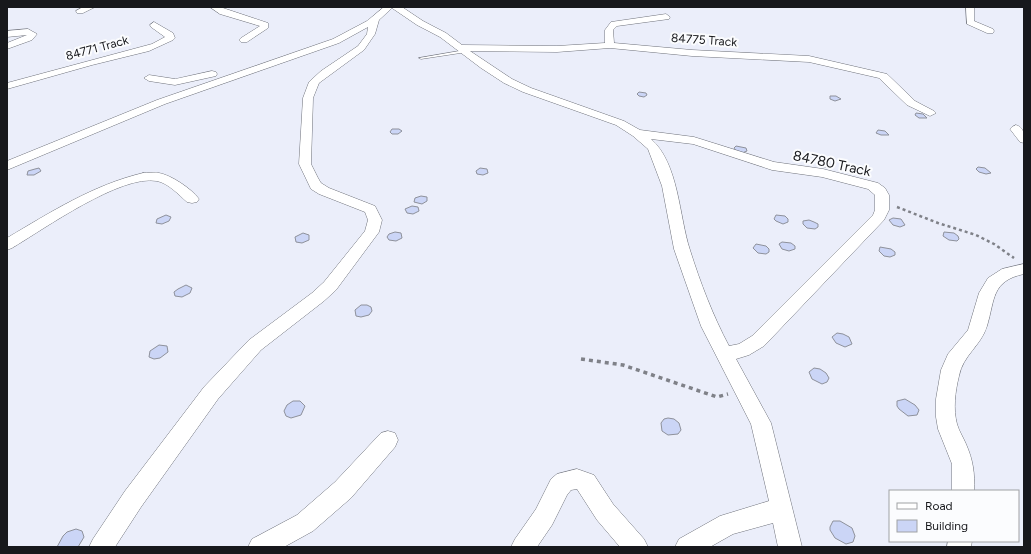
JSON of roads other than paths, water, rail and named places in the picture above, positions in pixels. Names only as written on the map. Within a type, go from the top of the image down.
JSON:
[{"type":"street","points":[[80,11],[91,7]]},
{"type":"street","points":[[214,7],[222,12],[265,25],[264,28],[244,40]]},
{"type":"street","points":[[7,166],[161,102],[336,41],[356,32],[389,7]]},
{"type":"street","points":[[396,7],[416,21],[444,35],[496,75],[527,90],[610,120],[637,133],[653,147],[669,186],[682,249],[710,326],[761,423],[790,547]]},
{"type":"street","points":[[970,7],[970,22],[990,31]]},
{"type":"street","points":[[610,45],[608,30],[614,24],[666,17]]},
{"type":"street","points":[[101,547],[137,492],[211,393],[255,345],[318,298],[330,286],[372,232],[376,224],[376,218],[370,209],[324,191],[316,186],[305,164],[308,98],[314,82],[325,72],[361,48],[371,34],[375,19]]},
{"type":"street","name":"84771 Track","points":[[7,86],[80,65],[142,50],[164,42],[170,38],[170,35],[154,25]]},
{"type":"street","points":[[7,34],[28,32],[33,34],[29,38],[7,46]]},
{"type":"street","name":"84775 Track","points":[[464,50],[557,49],[610,45],[692,53],[776,57],[823,62],[883,76],[911,103],[930,113]]},
{"type":"street","points":[[149,78],[175,82],[242,67],[264,66]]},
{"type":"street","points":[[1016,129],[1024,139]]},
{"type":"street","name":"84780 Track","points":[[637,133],[702,143],[765,165],[822,173],[872,186],[880,191],[882,210],[872,225],[758,341],[743,350],[724,354]]},
{"type":"street","points":[[7,245],[98,191],[134,179],[147,176],[162,177],[192,199]]},
{"type":"street","points":[[963,490],[964,479],[961,456],[947,430],[944,407],[951,369],[955,360],[976,331],[989,289],[993,283],[1021,265]]},
{"type":"street","points":[[260,547],[305,523],[343,490],[388,440]]},
{"type":"street","points":[[523,547],[544,517],[559,487],[564,481],[577,479],[586,482],[605,512],[636,547]]},
{"type":"street","points":[[687,547],[728,524],[781,509]]},
{"type":"lane","points":[[421,58],[464,50]]}]
